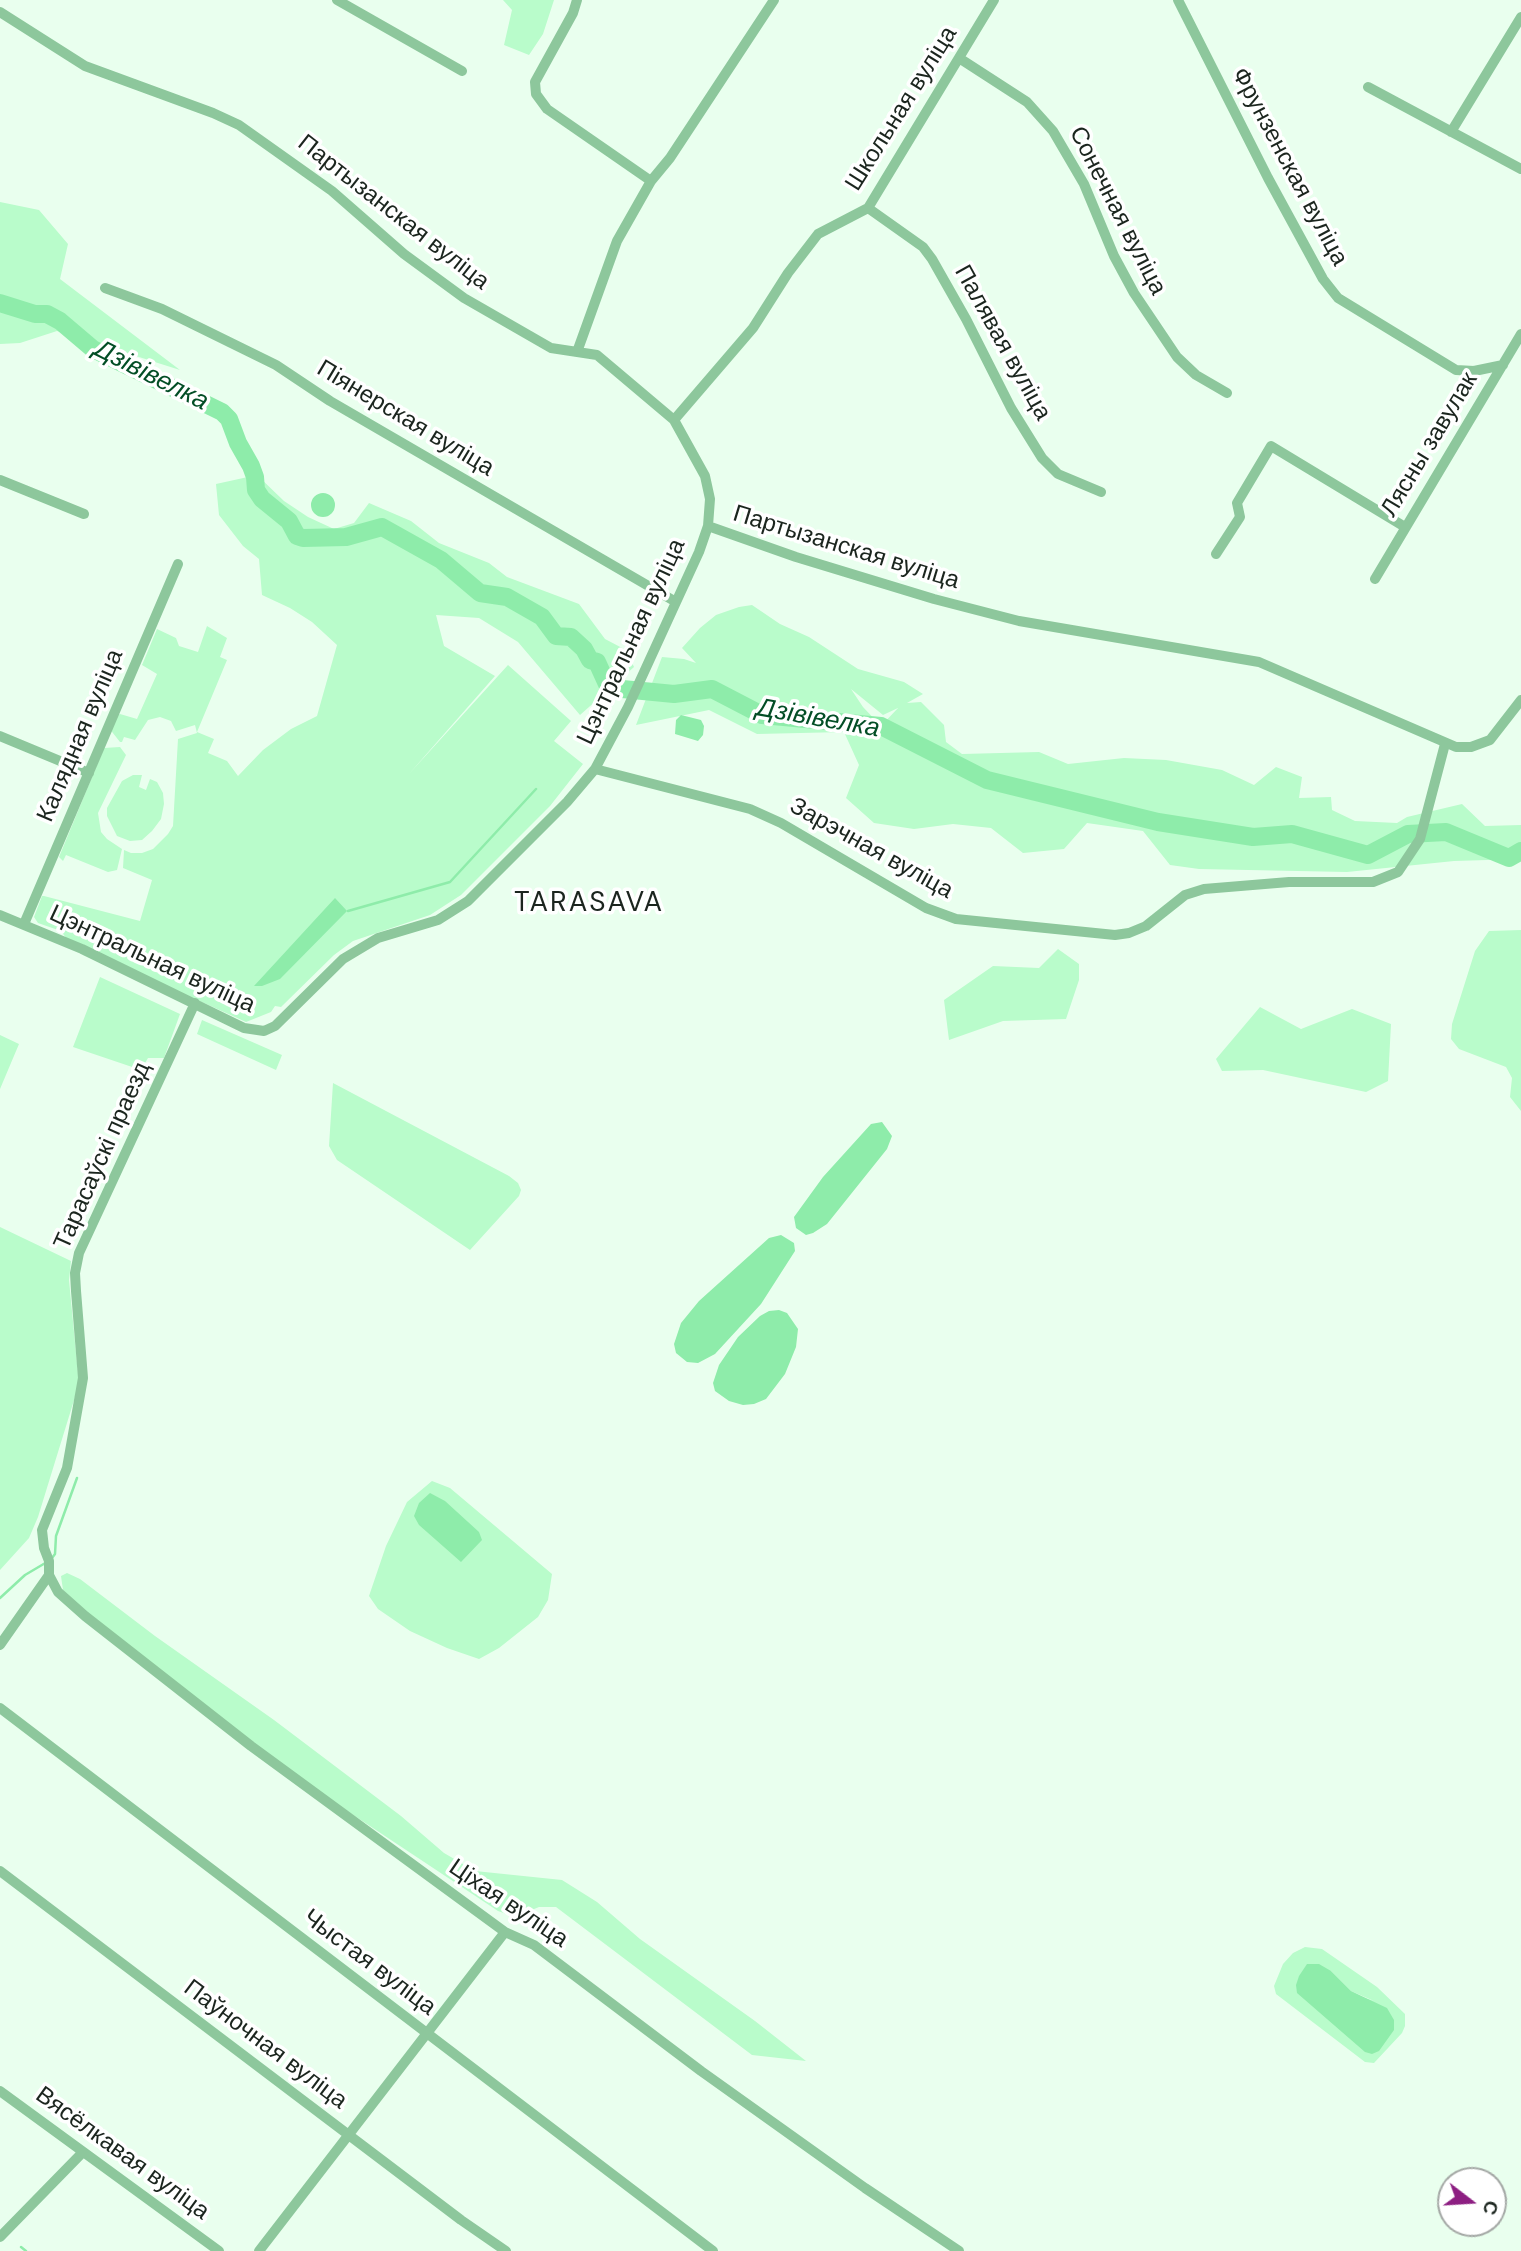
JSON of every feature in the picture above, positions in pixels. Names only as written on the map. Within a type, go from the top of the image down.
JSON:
[{"type":"street","points":[[337,0],[462,71]]},
{"type":"street","points":[[577,0],[573,13],[535,82],[536,94],[547,109],[651,181]]},
{"type":"street","points":[[577,352],[617,242],[651,181],[670,158],[774,0]]},
{"type":"street","name":"Школьная вуліца","points":[[674,420],[753,328],[788,273],[818,234],[868,208],[994,0]]},
{"type":"street","name":"Фрунзенская вуліца","points":[[1178,0],[1322,279],[1338,298],[1456,370],[1474,371],[1503,365]]},
{"type":"street","name":"Партызанская вуліца","points":[[0,12],[85,66],[239,125],[332,191],[404,254],[464,298],[551,348],[597,355],[674,420],[708,482],[708,527],[909,592],[1019,621],[1259,662],[1456,747],[1481,745],[1500,730],[1521,699]]},
{"type":"street","points":[[1451,132],[1521,17]]},
{"type":"street","name":"Сонечная вуліца","points":[[959,58],[1027,102],[1053,131],[1084,184],[1114,256],[1134,293],[1177,357],[1196,375],[1227,393]]},
{"type":"street","points":[[1368,87],[1521,169]]},
{"type":"street","name":"Палявая вуліца","points":[[868,208],[923,247],[932,259],[966,318],[1011,408],[1042,458],[1058,474],[1101,492]]},
{"type":"street","name":"Піянерская вуліца","points":[[105,288],[162,309],[276,365],[330,401],[676,602]]},
{"type":"street","name":"Лясны завулак","points":[[1375,579],[1521,334]]},
{"type":"street","points":[[1216,554],[1240,517],[1237,503],[1271,446],[1405,527]]},
{"type":"street","points":[[1,485],[84,514]]},
{"type":"street","name":"Цэнтральная вуліца","points":[[0,915],[82,949],[244,1028],[264,1031],[275,1026],[342,959],[378,939],[438,920],[468,901],[567,802],[595,769],[628,707],[708,527]]},
{"type":"street","name":"Калядная вуліца","points":[[23,925],[178,564]]},
{"type":"street","points":[[0,736],[89,773]]},
{"type":"street","name":"Зарэчная вуліца","points":[[595,769],[750,809],[781,823],[926,908],[956,919],[1115,935],[1146,926],[1185,895],[1205,889],[1289,882],[1373,882],[1398,872],[1421,833],[1445,744]]},
{"type":"street","name":"Тарасаўскі праезд","points":[[48,1575],[49,1561],[42,1530],[67,1468],[83,1378],[75,1273],[79,1253],[195,1003]]},
{"type":"street","points":[[0,1645],[48,1575]]},
{"type":"street","name":"Ціхая вуліца","points":[[48,1575],[58,1592],[67,1600],[251,1746],[505,1932],[534,1945],[701,2071],[865,2188],[959,2251]]},
{"type":"street","name":"Чыстая вуліца","points":[[0,1708],[713,2251]]},
{"type":"street","name":"Паўночная вуліца","points":[[0,1871],[461,2220],[506,2251]]},
{"type":"street","points":[[259,2251],[505,1932]]},
{"type":"street","name":"Вясёлкавая вуліца","points":[[0,2091],[219,2251]]},
{"type":"street","points":[[0,2238],[83,2152]]},
{"type":"shaded area","points":[[503,0],[554,0],[543,34],[529,55],[504,45],[512,10]]},
{"type":"shaded area","points":[[0,202],[39,210],[68,244],[60,279],[180,370],[57,331],[20,343],[0,344]]},
{"type":"shaded area","points":[[257,475],[284,501],[308,517],[334,529],[354,523],[369,503],[411,521],[439,543],[489,563],[507,577],[579,604],[605,639],[626,650],[634,667],[580,715],[518,642],[479,618],[436,615],[444,646],[495,676],[409,774],[508,665],[571,721],[554,741],[583,764],[550,806],[461,895],[430,915],[353,941],[334,955],[281,1007],[275,1006],[271,1012],[246,1022],[69,942],[61,931],[38,923],[34,917],[44,896],[140,921],[152,880],[123,868],[124,850],[142,853],[153,849],[173,826],[178,739],[197,733],[195,725],[176,731],[171,721],[160,717],[148,720],[135,740],[124,737],[120,742],[109,728],[114,717],[120,714],[137,719],[157,674],[142,665],[157,629],[176,638],[179,646],[198,652],[207,626],[227,638],[220,657],[227,660],[197,732],[214,739],[208,753],[227,761],[238,776],[263,750],[291,729],[317,716],[337,645],[312,622],[262,595],[259,559],[243,546],[219,515],[216,484]]},
{"type":"shaded area","points":[[323,493],[331,497],[335,505],[331,513],[323,517],[315,513],[311,505],[315,497]]},
{"type":"shaded area","points":[[752,605],[858,669],[904,682],[923,694],[907,703],[921,702],[944,725],[946,742],[962,754],[1039,752],[1068,764],[1124,758],[1166,760],[1222,770],[1254,785],[1276,767],[1302,777],[1299,798],[1331,797],[1332,810],[1355,821],[1397,823],[1407,817],[1462,804],[1485,826],[1521,825],[1521,859],[1454,861],[1347,872],[1199,869],[1170,865],[1143,831],[1087,823],[1064,849],[1023,853],[991,828],[953,824],[914,829],[874,823],[846,798],[859,765],[844,732],[757,734],[709,710],[636,725],[662,657],[696,663],[682,648],[716,615]],"holes":[[[851,689],[883,715],[898,708],[881,726]]]},
{"type":"shaded area","points":[[681,715],[701,720],[704,726],[703,735],[698,741],[675,734],[676,720]]},
{"type":"shaded area","points":[[120,747],[126,755],[98,813],[101,832],[122,849],[117,870],[108,872],[66,855],[63,861],[59,857],[104,748]]},
{"type":"shaded area","points":[[133,775],[142,775],[139,787],[146,790],[150,779],[157,782],[163,793],[164,804],[161,819],[152,831],[142,840],[130,841],[117,836],[107,816],[107,808],[122,781]]},
{"type":"shaded area","points":[[335,898],[347,911],[280,979],[254,986]]},
{"type":"shaded area","points":[[1521,930],[1521,1111],[1510,1097],[1512,1078],[1506,1067],[1459,1049],[1451,1039],[1452,1024],[1475,951],[1489,931]]},
{"type":"shaded area","points":[[1058,949],[1079,964],[1079,980],[1066,1019],[1003,1021],[949,1040],[944,1000],[993,966],[1039,968]]},
{"type":"shaded area","points":[[100,977],[180,1014],[164,1058],[148,1058],[141,1070],[73,1047]]},
{"type":"shaded area","points":[[1260,1007],[1301,1029],[1352,1009],[1391,1024],[1388,1081],[1366,1092],[1263,1070],[1222,1071],[1216,1059]]},
{"type":"shaded area","points":[[202,1020],[282,1055],[276,1070],[197,1034]]},
{"type":"shaded area","points":[[0,1035],[19,1044],[0,1089]]},
{"type":"shaded area","points":[[333,1083],[509,1176],[518,1183],[521,1190],[519,1196],[470,1250],[337,1160],[329,1146]]},
{"type":"shaded area","points":[[882,1122],[892,1136],[887,1149],[827,1224],[806,1235],[796,1228],[794,1217],[823,1177],[871,1124]]},
{"type":"shaded area","points":[[0,1227],[71,1261],[69,1280],[79,1384],[38,1517],[29,1538],[0,1570]]},
{"type":"shaded area","points":[[781,1235],[794,1243],[795,1251],[761,1304],[715,1354],[698,1363],[687,1362],[676,1353],[674,1344],[681,1323],[699,1301],[769,1238]]},
{"type":"shaded area","points":[[779,1310],[787,1313],[798,1329],[796,1347],[785,1374],[766,1399],[743,1405],[729,1401],[715,1391],[713,1383],[719,1365],[738,1337],[760,1316]]},
{"type":"shaded area","points":[[432,1481],[450,1488],[552,1574],[548,1600],[538,1617],[499,1648],[479,1659],[410,1631],[378,1609],[369,1596],[386,1546],[407,1502]]},
{"type":"shaded area","points":[[430,1493],[445,1501],[479,1532],[482,1540],[461,1562],[419,1525],[414,1516],[419,1503]]},
{"type":"shaded area","points":[[67,1573],[80,1579],[274,1720],[401,1816],[444,1853],[475,1871],[562,1880],[597,1902],[640,1939],[806,2061],[752,2055],[556,1907],[539,1907],[515,1917],[498,1911],[299,1779],[84,1611],[63,1590],[61,1576]]},
{"type":"shaded area","points":[[1305,1947],[1322,1949],[1377,1987],[1405,2014],[1402,2033],[1374,2063],[1365,2062],[1276,1994],[1274,1986],[1283,1964],[1293,1953]],"holes":[[[1331,1971],[1351,1991],[1374,2001],[1299,1976]]]},
{"type":"shaded area","points":[[1307,1964],[1319,1964],[1331,1971],[1351,1991],[1387,2008],[1394,2020],[1394,2030],[1379,2051],[1372,2054],[1365,2052],[1297,1993],[1299,1976]]},
{"type":"waterway","name":"Дзівівелка","points":[[0,303],[35,314],[47,314],[60,321],[93,349],[222,412],[229,419],[251,466],[256,490],[262,499],[289,521],[297,536],[346,537],[382,527],[441,560],[480,593],[507,597],[542,617],[556,636],[571,637],[584,649],[590,660],[597,662],[607,684],[612,688],[674,694],[712,689],[762,715],[881,726],[987,780],[1158,822],[1253,837],[1292,834],[1368,855],[1408,834],[1446,832],[1509,858],[1521,851]]},
{"type":"waterway","points":[[348,911],[450,882],[536,789]]},
{"type":"waterway","points":[[52,1558],[55,1554],[56,1536],[77,1478]]},
{"type":"waterway","points":[[0,1598],[25,1575],[47,1562]]},
{"type":"waterway","points":[[21,2247],[26,2251]]},
{"type":"district","name":"TARASAVA","points":[[589,904]]}]
